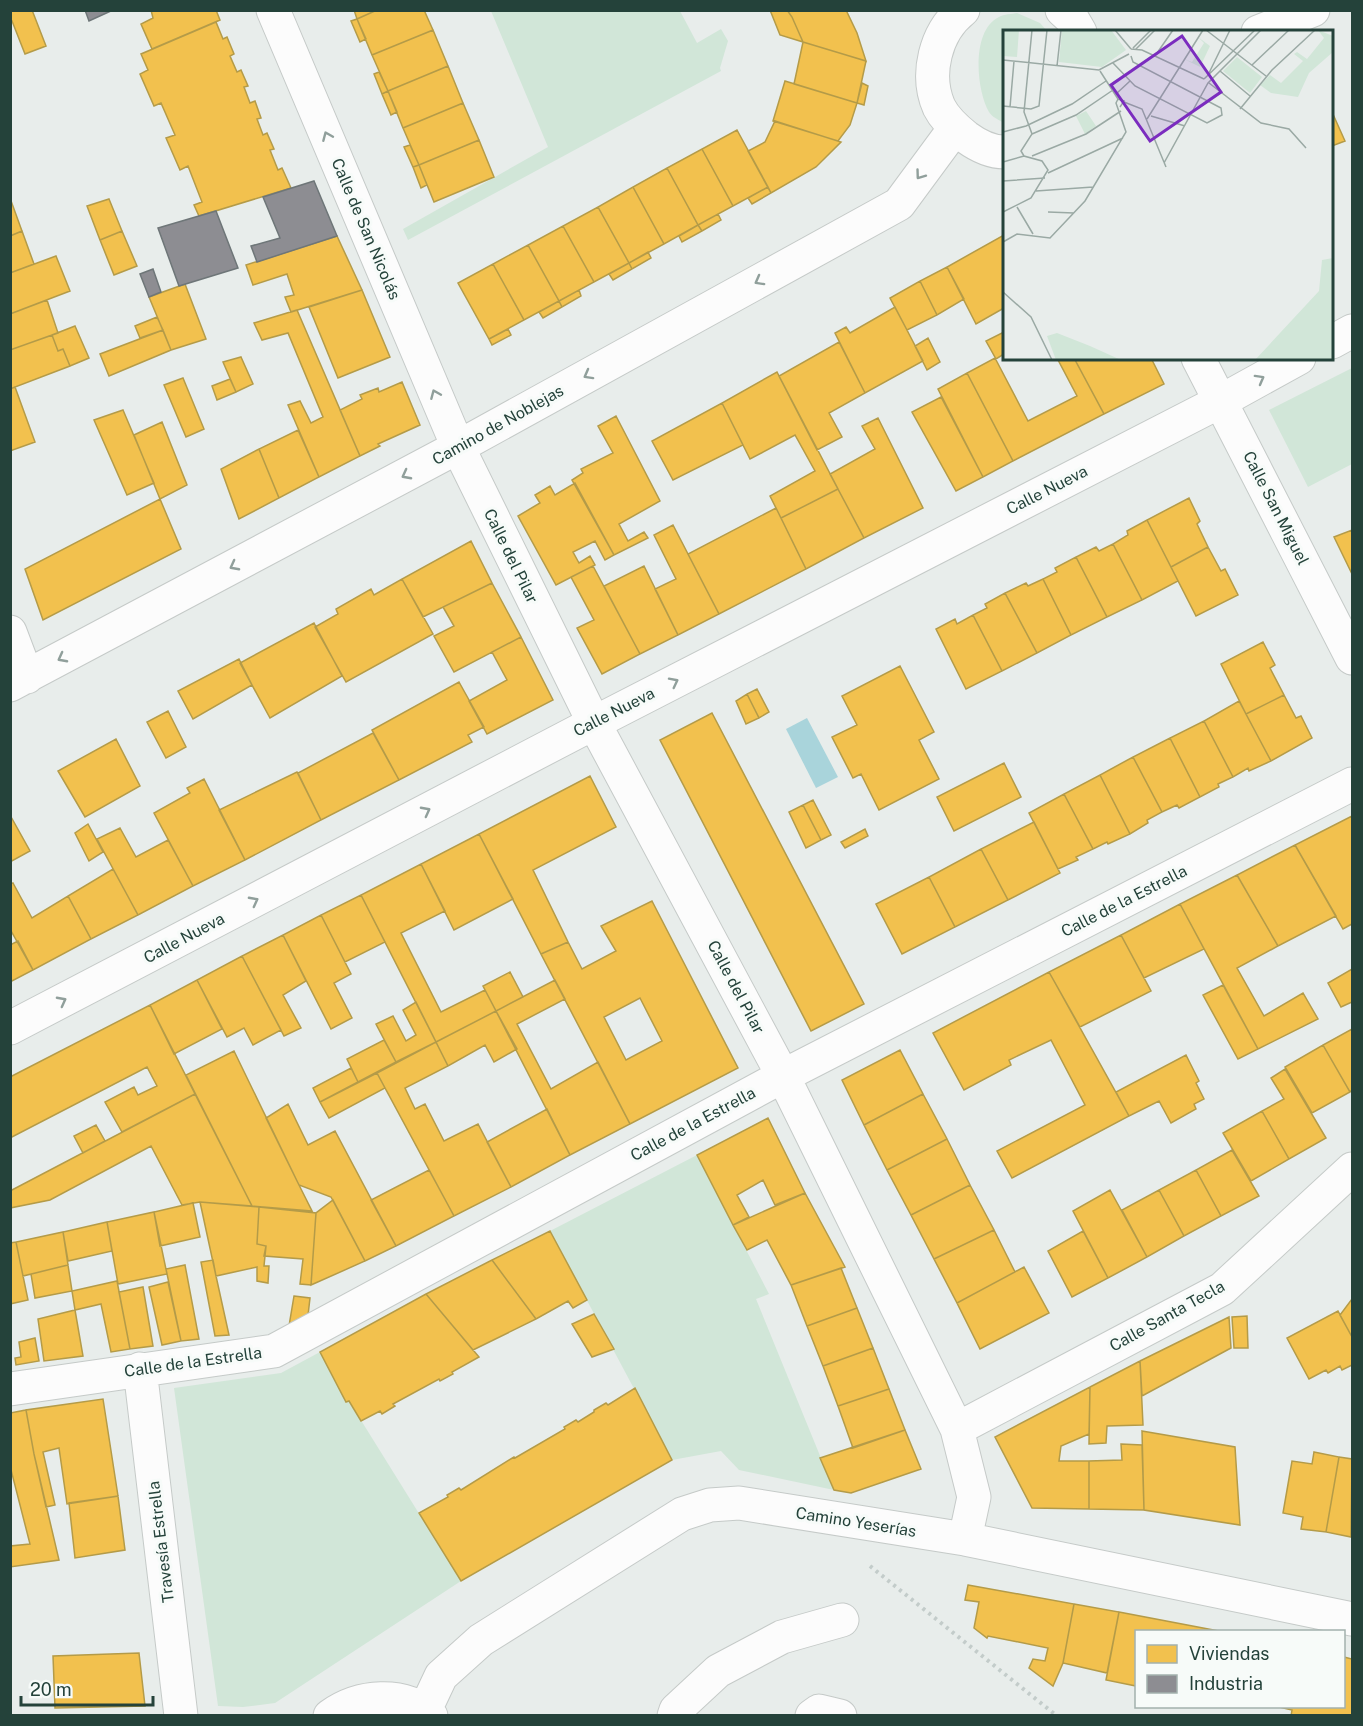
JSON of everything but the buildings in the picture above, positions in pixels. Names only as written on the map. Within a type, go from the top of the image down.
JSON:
[{"type":"street","name":"Calle de San Nicolás","points":[[273,10],[458,447]]},
{"type":"street","points":[[1062,10],[1073,20],[1079,30]]},
{"type":"street","points":[[1263,30],[1312,10]]},
{"type":"street","points":[[946,17],[934,55],[933,81],[939,107],[955,128],[976,144],[1003,151]]},
{"type":"street","name":"Camino de Noblejas","points":[[19,681],[458,447],[899,204],[955,128]]},
{"type":"street","points":[[1333,341],[1353,331]]},
{"type":"street","name":"Calle San Miguel","points":[[1199,360],[1353,658]]},
{"type":"street","name":"Calle Nueva","points":[[10,1028],[594,723],[1221,401],[1295,360]]},
{"type":"street","name":"Calle del Pilar","points":[[458,447],[594,723],[783,1076],[957,1429],[974,1497],[965,1539]]},
{"type":"street","points":[[10,632],[19,681]]},
{"type":"street","name":"Calle de la Estrella","points":[[10,1389],[273,1351],[783,1076],[1353,784]]},
{"type":"street","name":"Calle Santa Tecla","points":[[957,1429],[1222,1289],[1353,1169]]},
{"type":"street","name":"Travesía Estrella","points":[[140,1370],[181,1716]]},
{"type":"street","name":"Camino Yeserías","points":[[428,1713],[441,1676],[481,1640],[682,1514],[710,1505],[739,1503],[965,1539],[1353,1619]]},
{"type":"street","points":[[674,1716],[676,1710],[718,1671],[782,1637],[842,1620]]},
{"type":"street","points":[[330,1716],[344,1706],[371,1698],[398,1700],[428,1713]]},
{"type":"street","points":[[813,1716],[819,1711],[840,1716]]},
{"type":"path","points":[[861,1558],[1057,1716]]},
{"type":"green space","points":[[491,11],[680,11],[697,43],[721,29],[728,41],[721,71],[408,240],[403,229],[548,147]]},
{"type":"green space","points":[[1017,13],[1040,23],[1046,30],[1003,30],[1003,122],[990,114],[985,102],[981,90],[979,61],[984,34],[990,24],[1006,15]]},
{"type":"green space","points":[[1352,368],[1352,464],[1308,487],[1269,410]]},
{"type":"green space","points":[[697,1155],[769,1294],[756,1299],[834,1490],[739,1470],[721,1451],[672,1460],[550,1231]]},
{"type":"green space","points":[[320,1352],[346,1402],[349,1401],[461,1581],[275,1703],[243,1707],[218,1706],[174,1388],[281,1373]]},
{"type":"water","points":[[807,718],[838,777],[816,788],[786,729]]}]
